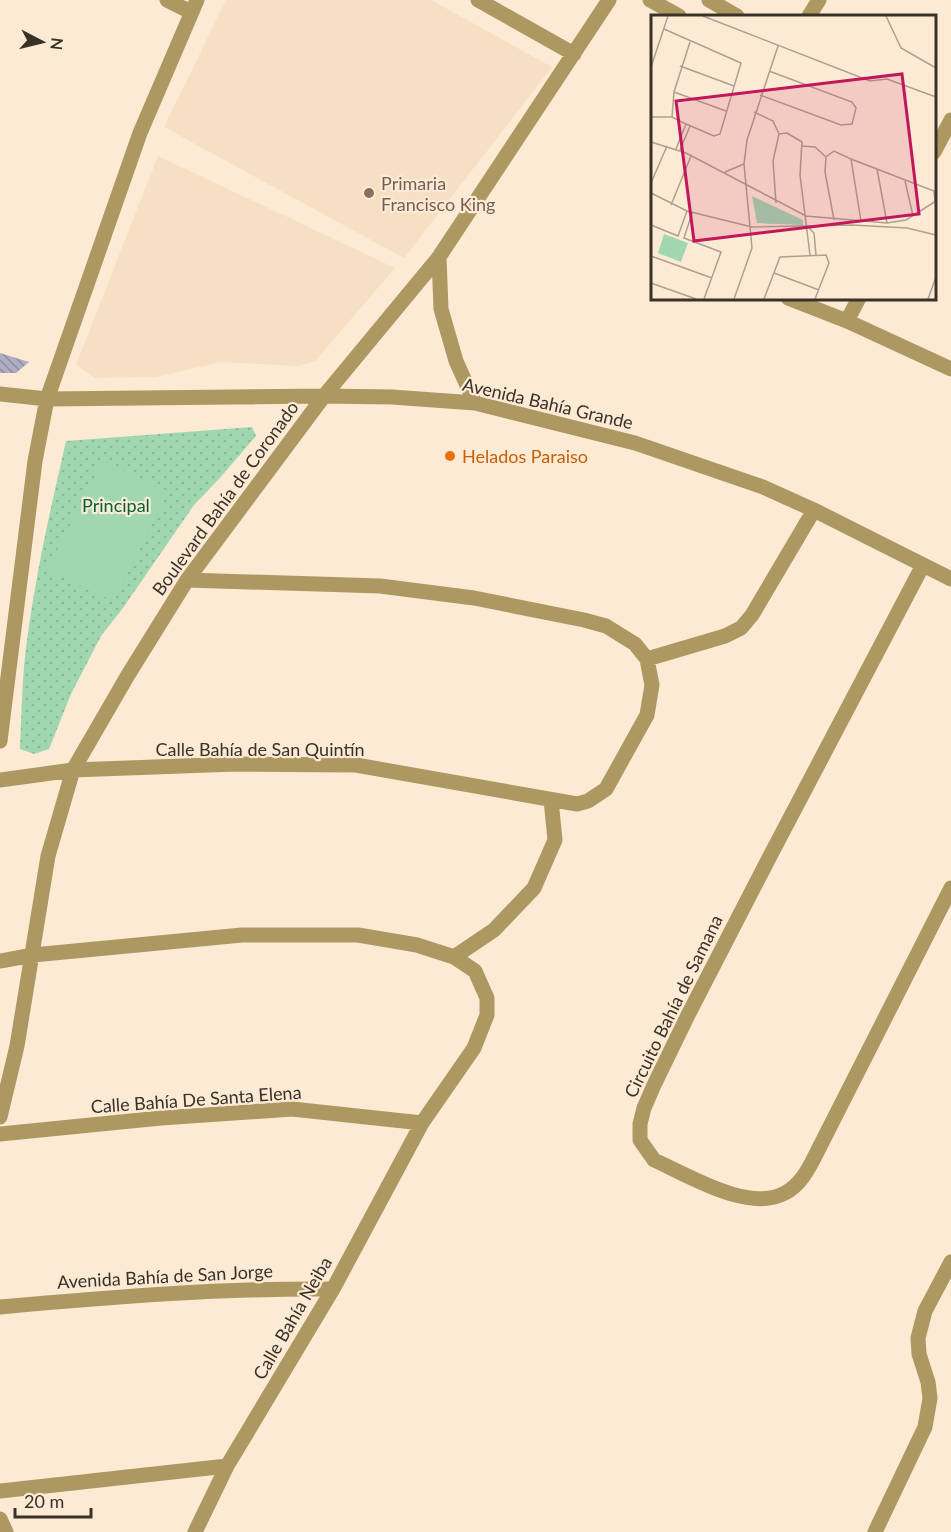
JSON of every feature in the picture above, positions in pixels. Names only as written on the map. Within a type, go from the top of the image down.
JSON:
[{"type":"street","points":[[0,741],[36,461],[47,399],[140,133],[194,6],[167,0]]},
{"type":"street","points":[[477,0],[574,54]]},
{"type":"street","name":"Boulevard Bahía de Coronado","points":[[0,1117],[17,1047],[48,856],[74,770],[186,580],[324,396],[439,257],[609,0]]},
{"type":"street","points":[[650,0],[677,15]]},
{"type":"street","points":[[709,0],[735,15]]},
{"type":"street","points":[[810,15],[819,0]]},
{"type":"street","points":[[936,148],[951,120]]},
{"type":"street","points":[[439,257],[441,309],[456,361],[475,403]]},
{"type":"street","points":[[793,300],[847,321],[951,369]]},
{"type":"street","points":[[847,321],[858,300]]},
{"type":"street","name":"Avenida Bahía Grande","points":[[0,394],[47,399],[392,397],[475,403],[635,443],[764,487],[951,579]]},
{"type":"street","points":[[186,580],[380,586],[474,598],[606,626],[635,644],[647,659],[726,636],[741,628],[752,615],[814,510]]},
{"type":"street","name":"Circuito Bahía de Samana","points":[[923,565],[785,826],[667,1058],[644,1108],[640,1124],[640,1140],[646,1151],[654,1160],[744,1198],[776,1197],[795,1186],[812,1162],[951,888]]},
{"type":"street","name":"Calle Bahía de San Quintín","points":[[0,780],[74,770],[236,765],[356,765],[576,804],[588,801],[606,789],[647,715],[652,685],[647,659]]},
{"type":"street","points":[[454,957],[494,930],[534,888],[555,840],[551,800]]},
{"type":"street","points":[[0,961],[33,955],[242,935],[358,935],[417,945],[454,957],[474,971],[487,998],[487,1015],[474,1048],[422,1123]]},
{"type":"street","name":"Calle Bahía De Santa Elena","points":[[0,1134],[291,1108],[422,1123]]},
{"type":"street","name":"Calle Bahía Neiba","points":[[195,1532],[227,1466],[333,1289],[422,1123]]},
{"type":"street","points":[[875,1532],[925,1427],[930,1398],[928,1382],[919,1354],[918,1338],[925,1311],[951,1262]]},
{"type":"street","name":"Avenida Bahía de San Jorge","points":[[0,1307],[158,1293],[275,1288],[333,1289]]},
{"type":"street","points":[[0,1491],[227,1466]]},
{"type":"street","points":[[0,1519],[6,1532]]},
{"type":"shaded area","name":"Primaria Francisco King","points":[[226,0],[431,0],[552,67],[404,258],[164,127]]},
{"type":"shaded area","points":[[158,156],[395,268],[315,361],[299,366],[221,362],[156,377],[95,378],[76,365]]},
{"type":"green space","name":"Principal","points":[[252,427],[256,436],[194,505],[101,636],[71,694],[49,749],[34,754],[20,749],[24,666],[36,581],[66,441]]},
{"type":"green space","points":[[103,461],[168,491],[113,601],[47,569]]},
{"type":"building","points":[[0,353],[29,362],[16,373],[0,373]]},
{"type":"place","name":"Primaria Francisco King","points":[[369,193]]},
{"type":"place","name":"Helados Paraiso","points":[[450,456]]}]
